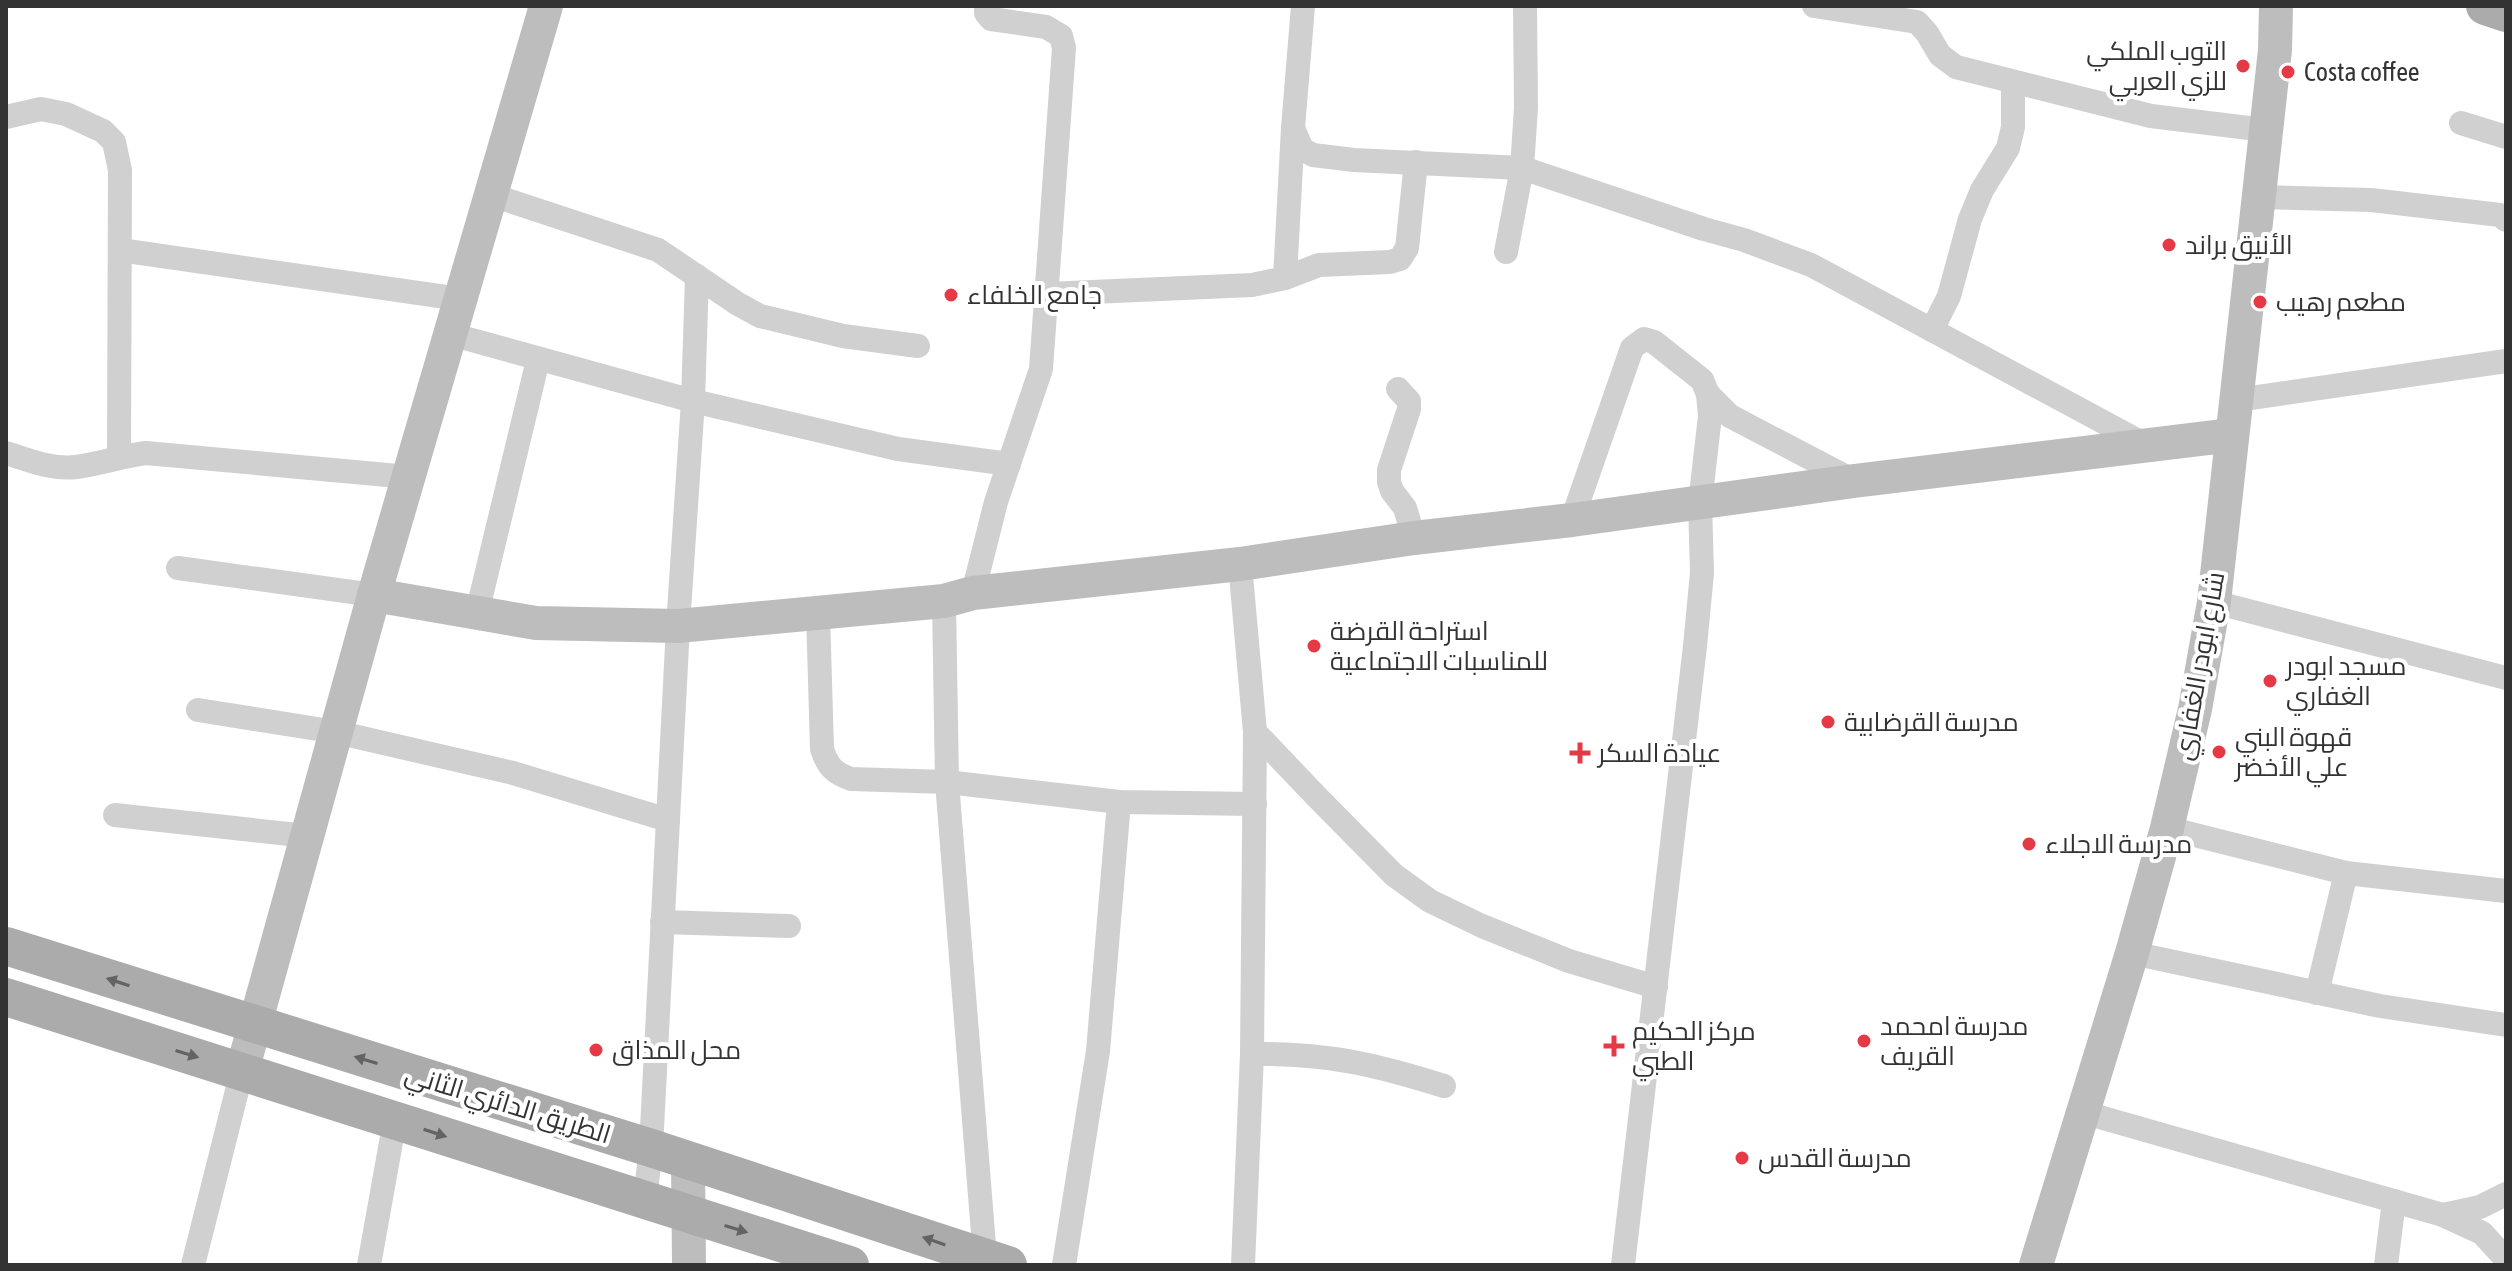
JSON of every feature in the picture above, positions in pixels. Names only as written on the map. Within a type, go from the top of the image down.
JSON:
[{"type":"main road","points":[[2485,6],[2506,13]]},
{"type":"main road","name":"الطريق الدائري الثاني","points":[[6,946],[651,1148],[997,1261]]},
{"type":"main road","name":"الطريق الدائري الثاني","points":[[6,997],[645,1199],[810,1259],[850,1265]]},
{"type":"street","points":[[193,1265],[242,1071],[374,595],[546,6]]},
{"type":"street","points":[[986,6],[986,13],[991,19],[1046,27],[1061,36],[1064,48],[1040,377],[986,538],[959,597],[947,782],[997,1261]]},
{"type":"street","points":[[1285,278],[1303,6]]},
{"type":"street","points":[[1506,252],[1522,168],[1526,108],[1525,6]]},
{"type":"street","points":[[1814,6],[1917,22],[1940,55],[1956,67],[2013,83],[2151,116],[2265,130]]},
{"type":"street","name":"شارع ابودر الغفاري","points":[[2036,1265],[2132,953],[2167,828],[2195,709],[2214,602],[2260,197],[2275,50],[2276,6]]},
{"type":"street","name":"شارع ابودر الغفاري","points":[[2275,50],[2290,6]]},
{"type":"street","points":[[1932,330],[1949,296],[1970,219],[1982,190],[2008,148],[2013,127],[2013,83]]},
{"type":"street","points":[[6,117],[41,109],[66,114],[103,131],[114,142],[120,170],[119,456]]},
{"type":"street","points":[[2461,123],[2506,137]]},
{"type":"street","points":[[1293,128],[1302,149],[1313,155],[1354,160],[1522,168],[1744,240],[1811,265],[2146,445]]},
{"type":"street","points":[[1047,294],[1252,285],[1285,278],[1319,265],[1400,259],[1407,248],[1416,162]]},
{"type":"street","points":[[492,195],[658,250],[760,316],[851,337],[918,346]]},
{"type":"street","points":[[2260,197],[2371,200],[2500,215],[2506,220]]},
{"type":"street","points":[[120,250],[460,299]]},
{"type":"street","points":[[645,1199],[651,1148],[693,401],[697,276]]},
{"type":"street","points":[[450,334],[693,401],[898,449],[1009,464]]},
{"type":"street","points":[[1572,520],[1632,348],[1644,339],[1654,342],[1702,380],[1708,394],[1710,416],[1700,503],[1702,573],[1697,631],[1623,1265]]},
{"type":"street","points":[[477,613],[538,360]]},
{"type":"street","points":[[2237,400],[2506,361]]},
{"type":"street","points":[[1398,389],[1409,401],[1409,409],[1389,470],[1389,482],[1407,512],[1414,538]]},
{"type":"street","points":[[1708,394],[1730,416],[1854,481]]},
{"type":"street","points":[[178,568],[374,595],[536,623],[678,626],[818,613],[1240,564],[1414,538],[2232,435]]},
{"type":"street","points":[[6,453],[50,466],[76,467],[146,453],[409,477]]},
{"type":"street","points":[[1240,564],[1255,732],[1252,1054],[1243,1265]]},
{"type":"street","points":[[2214,602],[2506,678]]},
{"type":"street","points":[[818,613],[822,749],[827,765],[837,774],[851,779],[947,782],[1119,802],[1255,804]]},
{"type":"street","points":[[198,710],[336,732],[513,773],[668,820]]},
{"type":"street","points":[[1255,732],[1394,875],[1430,901],[1569,961],[1656,987]]},
{"type":"street","points":[[1064,1265],[1098,1051],[1119,802]]},
{"type":"street","points":[[115,815],[307,836]]},
{"type":"street","points":[[2167,828],[2346,873],[2506,891]]},
{"type":"street","points":[[2317,993],[2346,873]]},
{"type":"street","points":[[662,922],[789,926]]},
{"type":"street","points":[[2132,953],[2427,1015],[2506,1025]]},
{"type":"street","points":[[1252,1054],[1344,1059],[1372,1064],[1444,1086]]},
{"type":"street","points":[[2082,1112],[2443,1215],[2482,1233],[2506,1259]]},
{"type":"street","points":[[369,1265],[395,1120]]},
{"type":"street","points":[[688,1160],[686,1214],[689,1265]]},
{"type":"street","points":[[2443,1215],[2480,1207],[2506,1194]]},
{"type":"street","points":[[2386,1265],[2394,1201]]},
{"type":"place","name":"التوب الملكي للزي العربي","points":[[2243,66]]},
{"type":"place","name":"Costa coffee","points":[[2288,72]]},
{"type":"place","name":"الأنيق براند","points":[[2169,245]]},
{"type":"place","name":"جامع الخلفاء","points":[[951,295]]},
{"type":"place","name":"مطعم رهيب","points":[[2260,302]]},
{"type":"place","name":"استراحة القرضة للمناسبات الاجتماعية","points":[[1314,646]]},
{"type":"place","name":"مسجد ابودر الغفاري","points":[[2270,681]]},
{"type":"place","name":"مدرسة القرضابية","points":[[1828,722]]},
{"type":"place","name":"قهوة البني علي الأخضر","points":[[2219,752]]},
{"type":"place","name":"عيادة السكر","points":[[1580,753]]},
{"type":"place","name":"مدرسة الاجلاء","points":[[2029,844]]},
{"type":"place","name":"مدرسة امحمد القريف","points":[[1864,1041]]},
{"type":"place","name":"مركز الحكيم الطبي","points":[[1614,1046]]},
{"type":"place","name":"محل المذاق","points":[[596,1050]]},
{"type":"place","name":"مدرسة القدس","points":[[1742,1158]]}]
